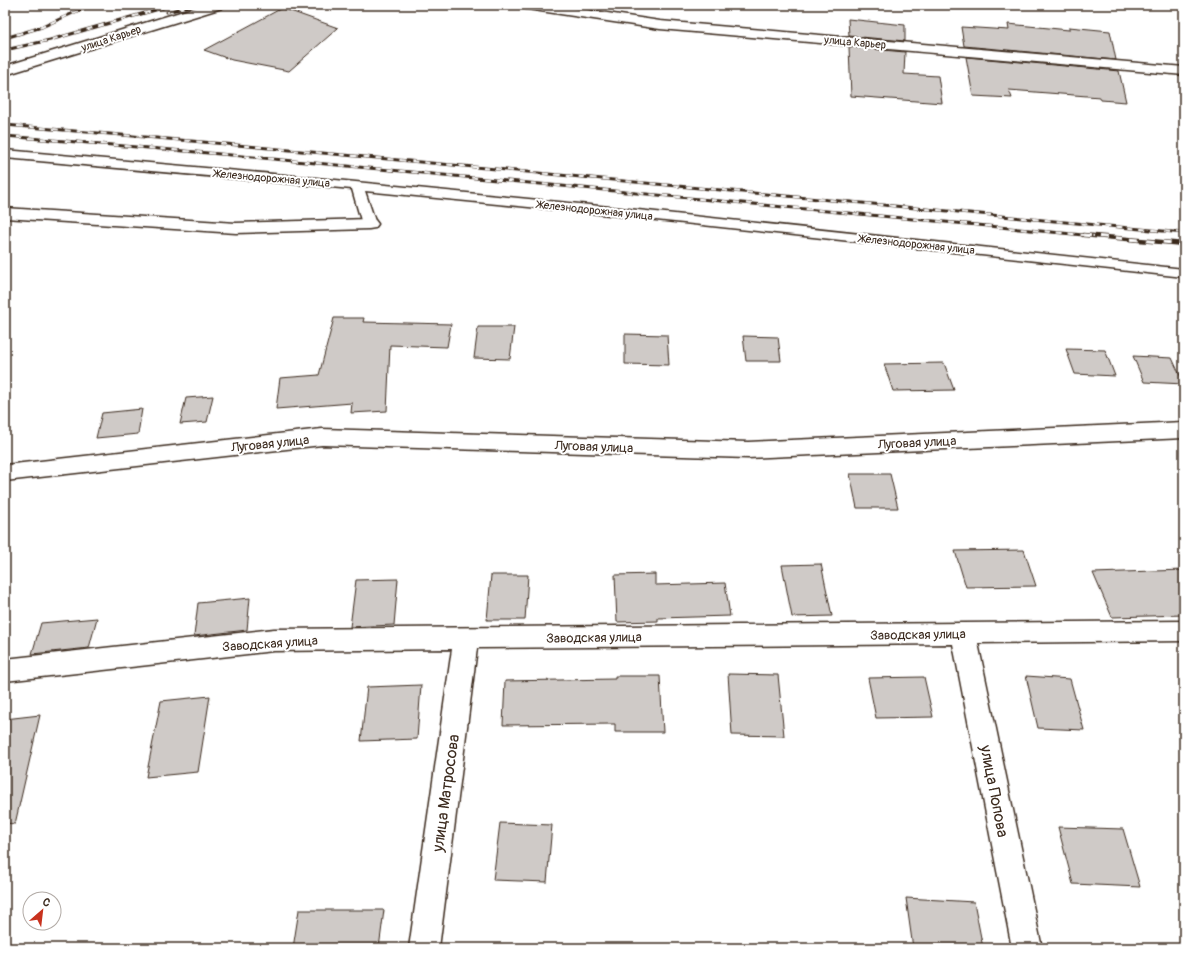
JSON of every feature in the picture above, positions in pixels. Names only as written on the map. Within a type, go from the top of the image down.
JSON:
[{"type":"street","name":"улица Карьер","points":[[5,71],[218,5]]},
{"type":"street","name":"улица Карьер","points":[[527,5],[660,25],[1184,71]]},
{"type":"street","points":[[5,214],[236,228],[369,224]]},
{"type":"street","name":"Луговая улица","points":[[5,473],[322,437],[748,450],[1184,430]]},
{"type":"street","name":"Заводская улица","points":[[5,670],[274,640],[1184,631]]},
{"type":"street","name":"улица Попова","points":[[963,633],[1027,948]]},
{"type":"street","name":"улица Матросова","points":[[424,948],[466,638]]},
{"type":"lane","name":"Железнодорожная улица","points":[[5,154],[610,211],[1184,273]]},
{"type":"lane","points":[[357,186],[369,224]]},
{"type":"building","points":[[282,8],[338,28],[289,71],[232,60],[204,50]]},
{"type":"building","points":[[848,19],[905,25],[905,41],[849,36]]},
{"type":"building","points":[[1008,24],[1069,30],[1069,27],[1110,31],[1116,60],[964,46],[961,27],[1009,30]]},
{"type":"building","points":[[849,47],[905,52],[904,74],[938,76],[942,103],[851,96]]},
{"type":"building","points":[[966,57],[1119,71],[1126,102],[1101,100],[1100,97],[1009,90],[1012,98],[973,96]]},
{"type":"building","points":[[334,318],[364,318],[363,322],[451,324],[447,347],[390,345],[387,411],[351,413],[352,403],[276,409],[280,378],[319,375]]},
{"type":"building","points":[[478,327],[514,327],[510,359],[474,358]]},
{"type":"building","points":[[625,334],[667,335],[669,365],[625,364]]},
{"type":"building","points":[[743,336],[778,337],[781,361],[746,361]]},
{"type":"building","points":[[1066,349],[1105,350],[1115,376],[1075,374]]},
{"type":"building","points":[[1133,356],[1172,358],[1184,384],[1144,382]]},
{"type":"building","points":[[944,363],[954,390],[893,391],[884,364]]},
{"type":"building","points":[[213,396],[207,422],[180,424],[186,398]]},
{"type":"building","points":[[142,409],[138,434],[96,438],[102,413]]},
{"type":"building","points":[[850,474],[890,474],[898,508],[857,508]]},
{"type":"building","points":[[1024,550],[1036,586],[966,587],[955,551]]},
{"type":"building","points":[[821,564],[832,616],[792,617],[782,565]]},
{"type":"building","points":[[1184,570],[1184,615],[1112,617],[1093,573]]},
{"type":"building","points":[[655,574],[655,585],[725,583],[730,616],[658,618],[658,621],[617,622],[615,575]]},
{"type":"building","points":[[491,575],[528,575],[525,620],[487,620]]},
{"type":"building","points":[[398,579],[394,625],[350,627],[356,580]]},
{"type":"building","points":[[250,598],[247,630],[194,636],[198,603]]},
{"type":"building","points":[[97,618],[89,648],[32,654],[41,623]]},
{"type":"building","points":[[728,674],[778,675],[784,736],[732,735]]},
{"type":"building","points":[[615,676],[660,676],[663,732],[615,732],[615,724],[503,725],[505,681],[615,679]]},
{"type":"building","points":[[1026,676],[1070,679],[1084,730],[1038,728]]},
{"type":"building","points":[[924,677],[933,717],[876,718],[868,678]]},
{"type":"building","points":[[421,685],[417,739],[361,741],[367,687]]},
{"type":"building","points":[[210,696],[198,772],[146,777],[161,701]]},
{"type":"building","points":[[40,715],[15,824],[5,823],[5,719]]},
{"type":"building","points":[[500,823],[552,825],[547,882],[493,880]]},
{"type":"building","points":[[1058,827],[1123,829],[1140,887],[1073,884]]},
{"type":"building","points":[[906,898],[974,902],[983,948],[913,948]]},
{"type":"building","points":[[299,910],[384,910],[379,948],[293,948]]},
{"type":"railway","points":[[5,38],[42,27],[91,5]]},
{"type":"railway","points":[[5,50],[50,40],[173,5]]},
{"type":"railway","points":[[167,12],[193,5]]},
{"type":"railway","points":[[5,125],[226,144],[1184,233]]},
{"type":"railway","points":[[5,136],[220,154],[1090,236]]},
{"type":"railway","points":[[1083,235],[1090,236]]},
{"type":"railway","points":[[1090,236],[1184,244]]},
{"type":"railway","points":[[1090,236],[1094,236]]}]
